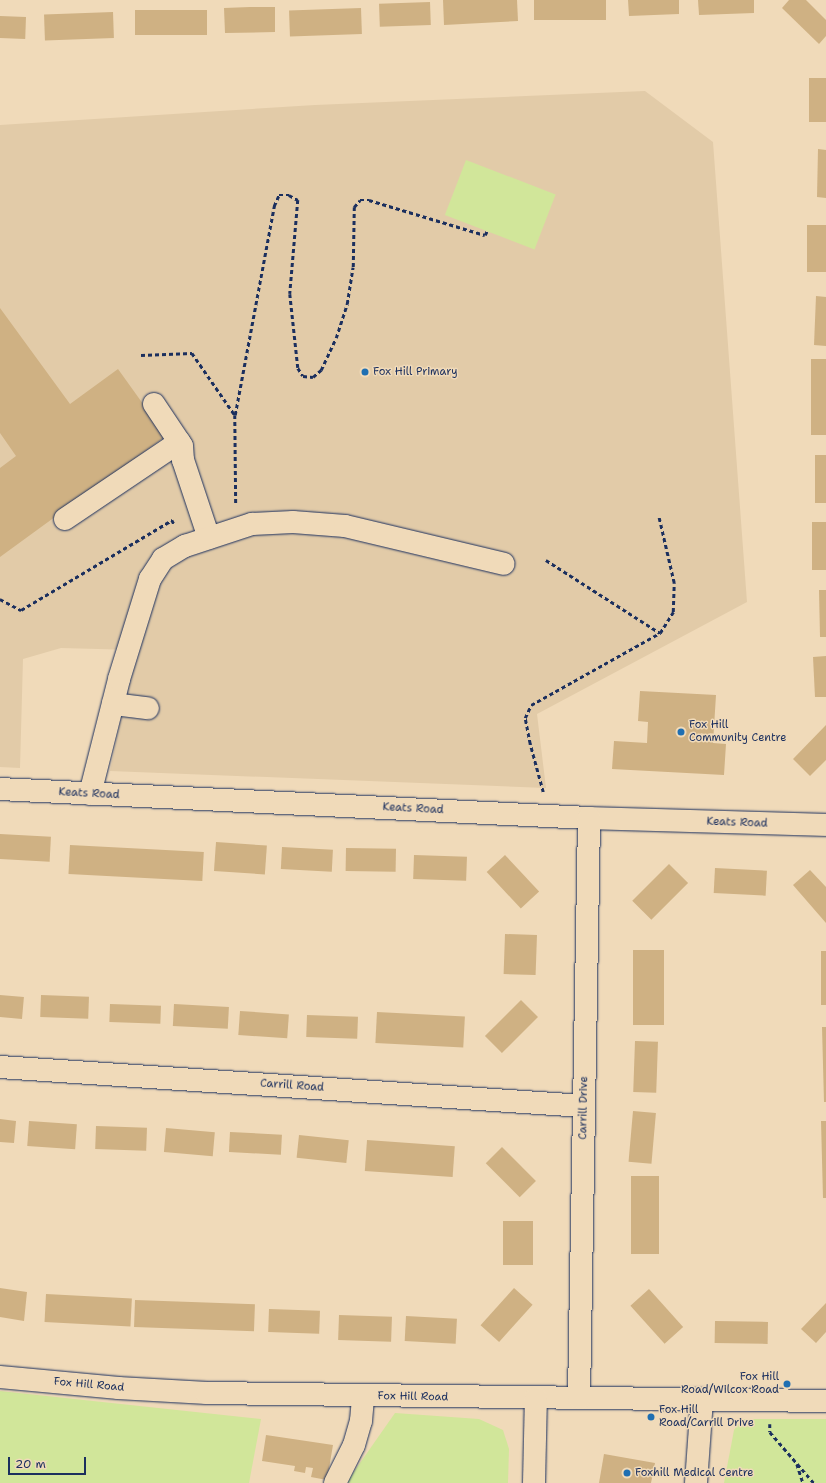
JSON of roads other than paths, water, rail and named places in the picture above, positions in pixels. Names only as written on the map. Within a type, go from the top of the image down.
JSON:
[{"type":"street","points":[[154,404],[179,442],[209,538]]},
{"type":"street","points":[[65,519],[179,442]]},
{"type":"street","points":[[90,794],[112,704],[150,579],[163,559],[185,546],[252,524],[293,522],[345,526],[504,564]]},
{"type":"street","points":[[112,704],[148,708]]},
{"type":"street","name":"Keats Road","points":[[0,789],[589,818],[826,825]]},
{"type":"street","name":"Carrill Drive","points":[[579,1398],[589,818]]},
{"type":"street","name":"Carrill Road","points":[[0,1068],[584,1106]]},
{"type":"street","name":"Fox Hill Road","points":[[0,1377],[132,1389],[363,1396],[826,1401]]},
{"type":"street","points":[[335,1483],[354,1445],[361,1421],[363,1396]]},
{"type":"street","points":[[534,1483],[536,1398]]},
{"type":"street","points":[[696,1483],[702,1431],[702,1400]]},
{"type":"place","name":"Fox Hill Primary","points":[[365,372]]},
{"type":"place","name":"Fox Hill Community Centre","points":[[681,732]]},
{"type":"place","name":"Fox Hill Road/Wilcox Road","points":[[787,1384]]},
{"type":"place","name":"Fox Hill Road/Carrill Drive","points":[[651,1417]]},
{"type":"place","name":"Foxhill Medical Centre","points":[[627,1473]]}]
